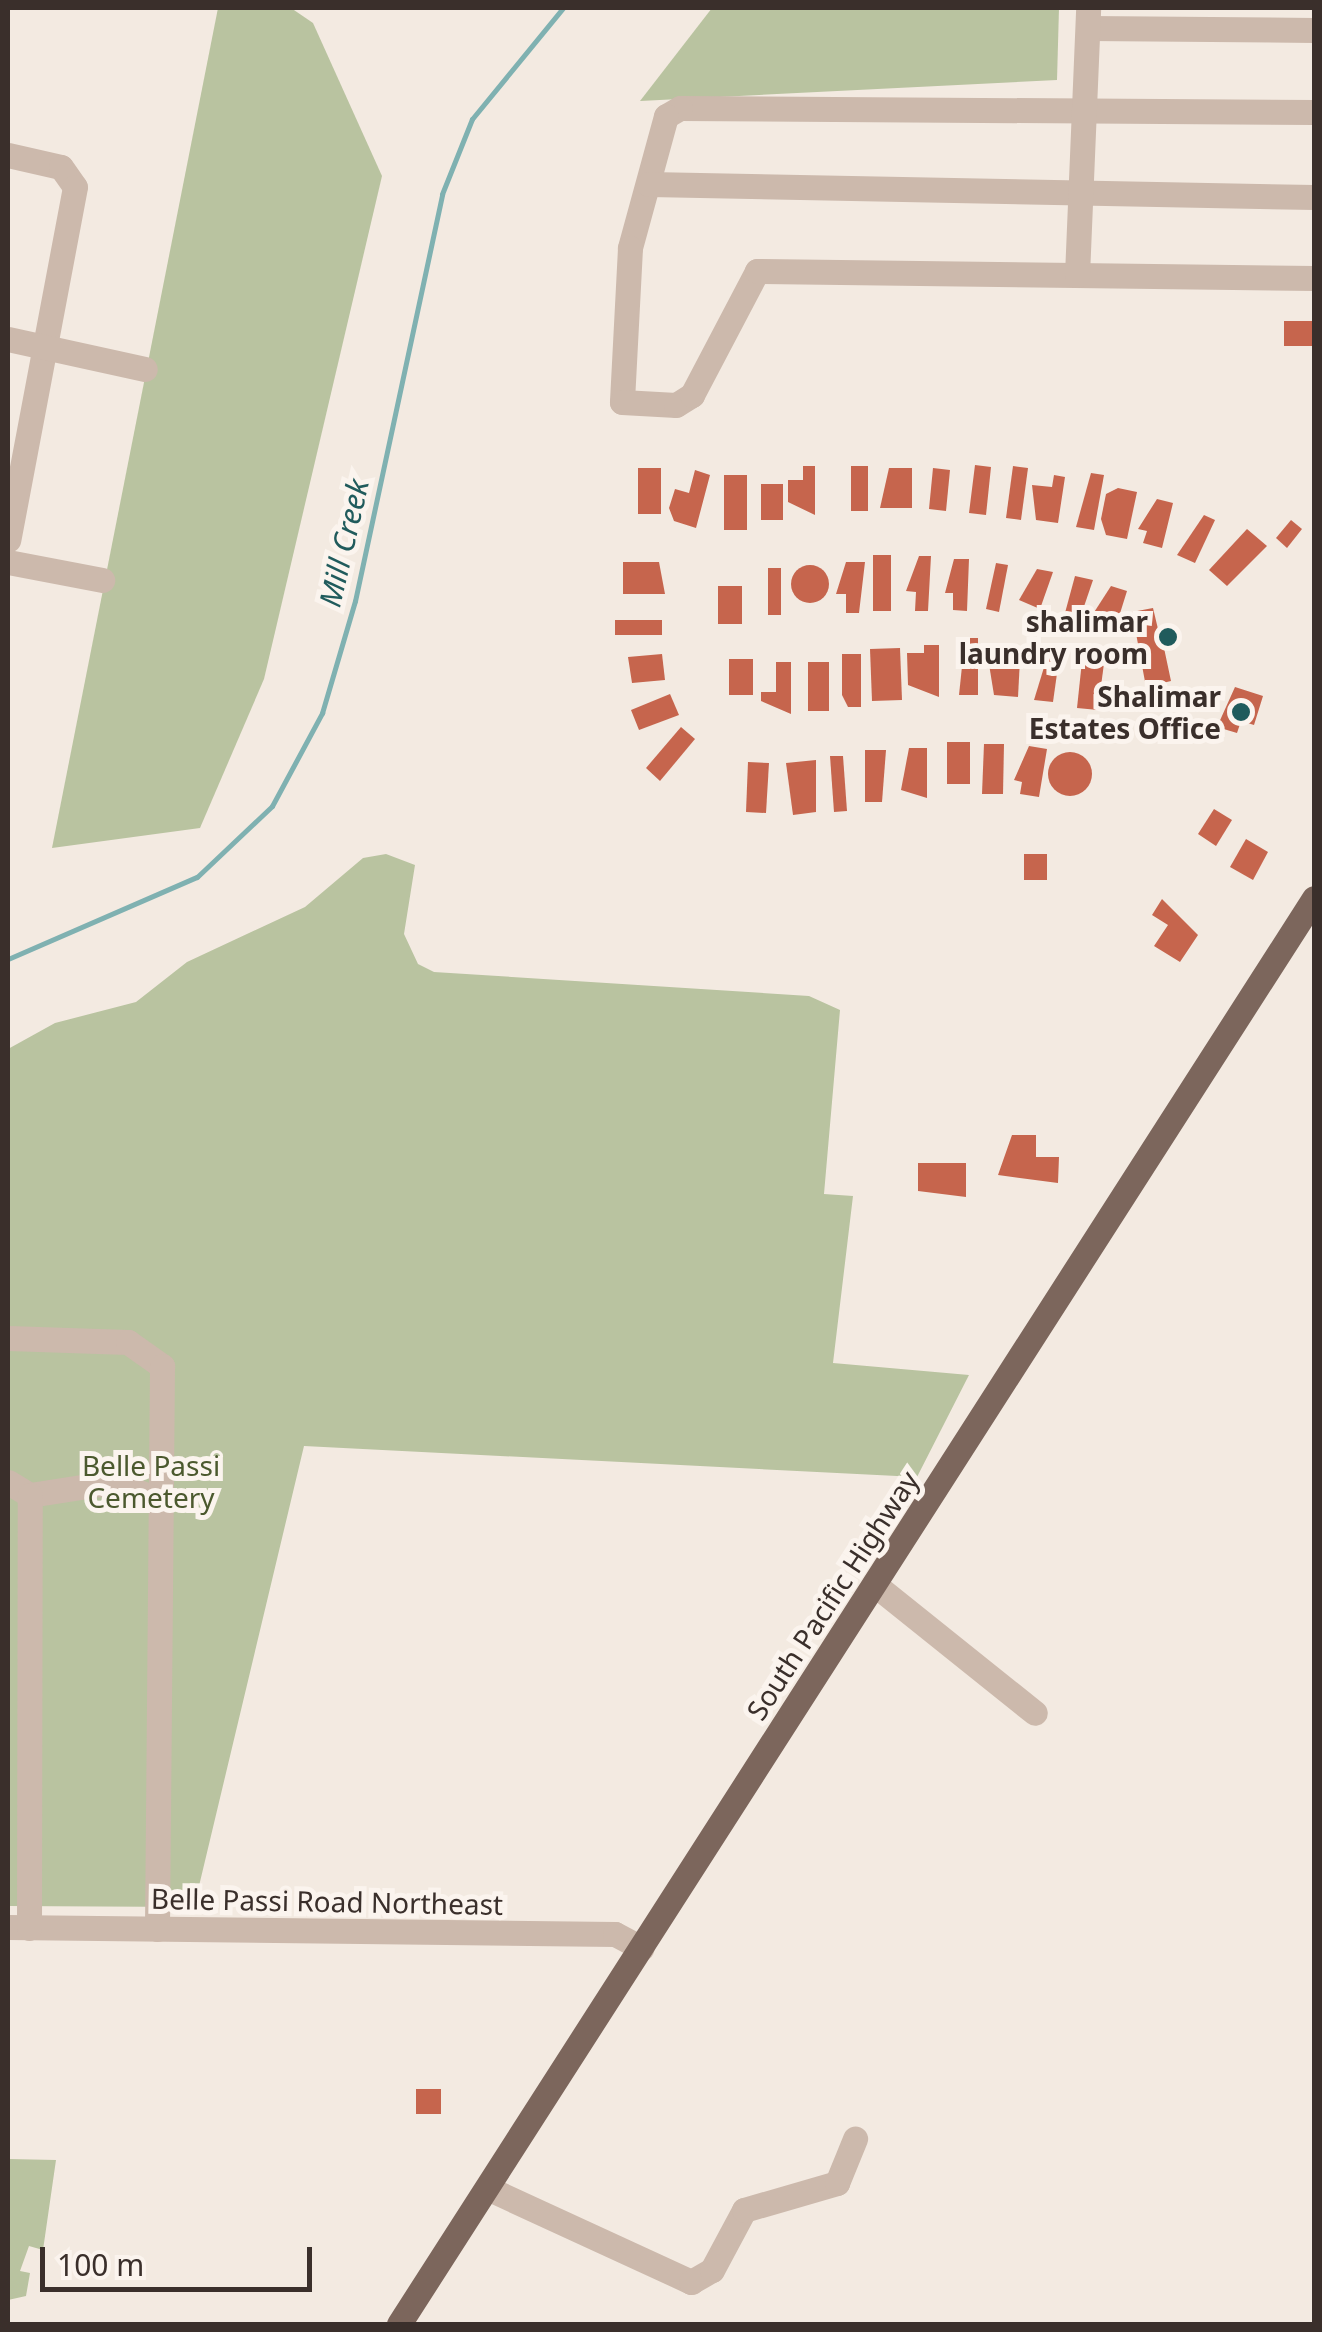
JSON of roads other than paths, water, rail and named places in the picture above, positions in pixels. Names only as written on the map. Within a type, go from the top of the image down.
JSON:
[{"type":"main road","name":"South Pacific Highway","points":[[400,2324],[1314,898]]},
{"type":"street","points":[[1078,275],[1088,18],[1314,30]]},
{"type":"street","points":[[1314,112],[680,108],[666,116],[630,248],[622,402],[676,405],[692,395],[757,271],[1314,278]]},
{"type":"street","points":[[8,154],[71,175],[74,204],[44,349],[15,462],[8,540]]},
{"type":"street","points":[[648,184],[1314,198]]},
{"type":"street","points":[[8,339],[145,369]]},
{"type":"street","points":[[8,352],[44,349]]},
{"type":"street","points":[[8,562],[102,580]]},
{"type":"street","points":[[8,1338],[128,1342],[156,1354],[164,1378],[157,1498],[158,1929]]},
{"type":"street","points":[[18,1928],[19,1489],[113,1482],[157,1498]]},
{"type":"street","points":[[874,1584],[1035,1713]]},
{"type":"street","name":"Belle Passi Road Northeast","points":[[18,1928],[615,1934],[642,1948]]},
{"type":"street","points":[[487,2188],[691,2282],[712,2270],[744,2210],[837,2182],[855,2139]]},
{"type":"waterway","name":"Mill Creek","points":[[8,959],[197,877],[272,806],[322,713],[355,601],[442,194],[472,119],[563,8]]},
{"type":"place","name":"shalimar laundry room","points":[[1168,637]]},
{"type":"place","name":"Shalimar Estates Office","points":[[1241,712]]},
{"type":"park label","name":"Belle Passi Cemetery","points":[[151,1481]]}]
